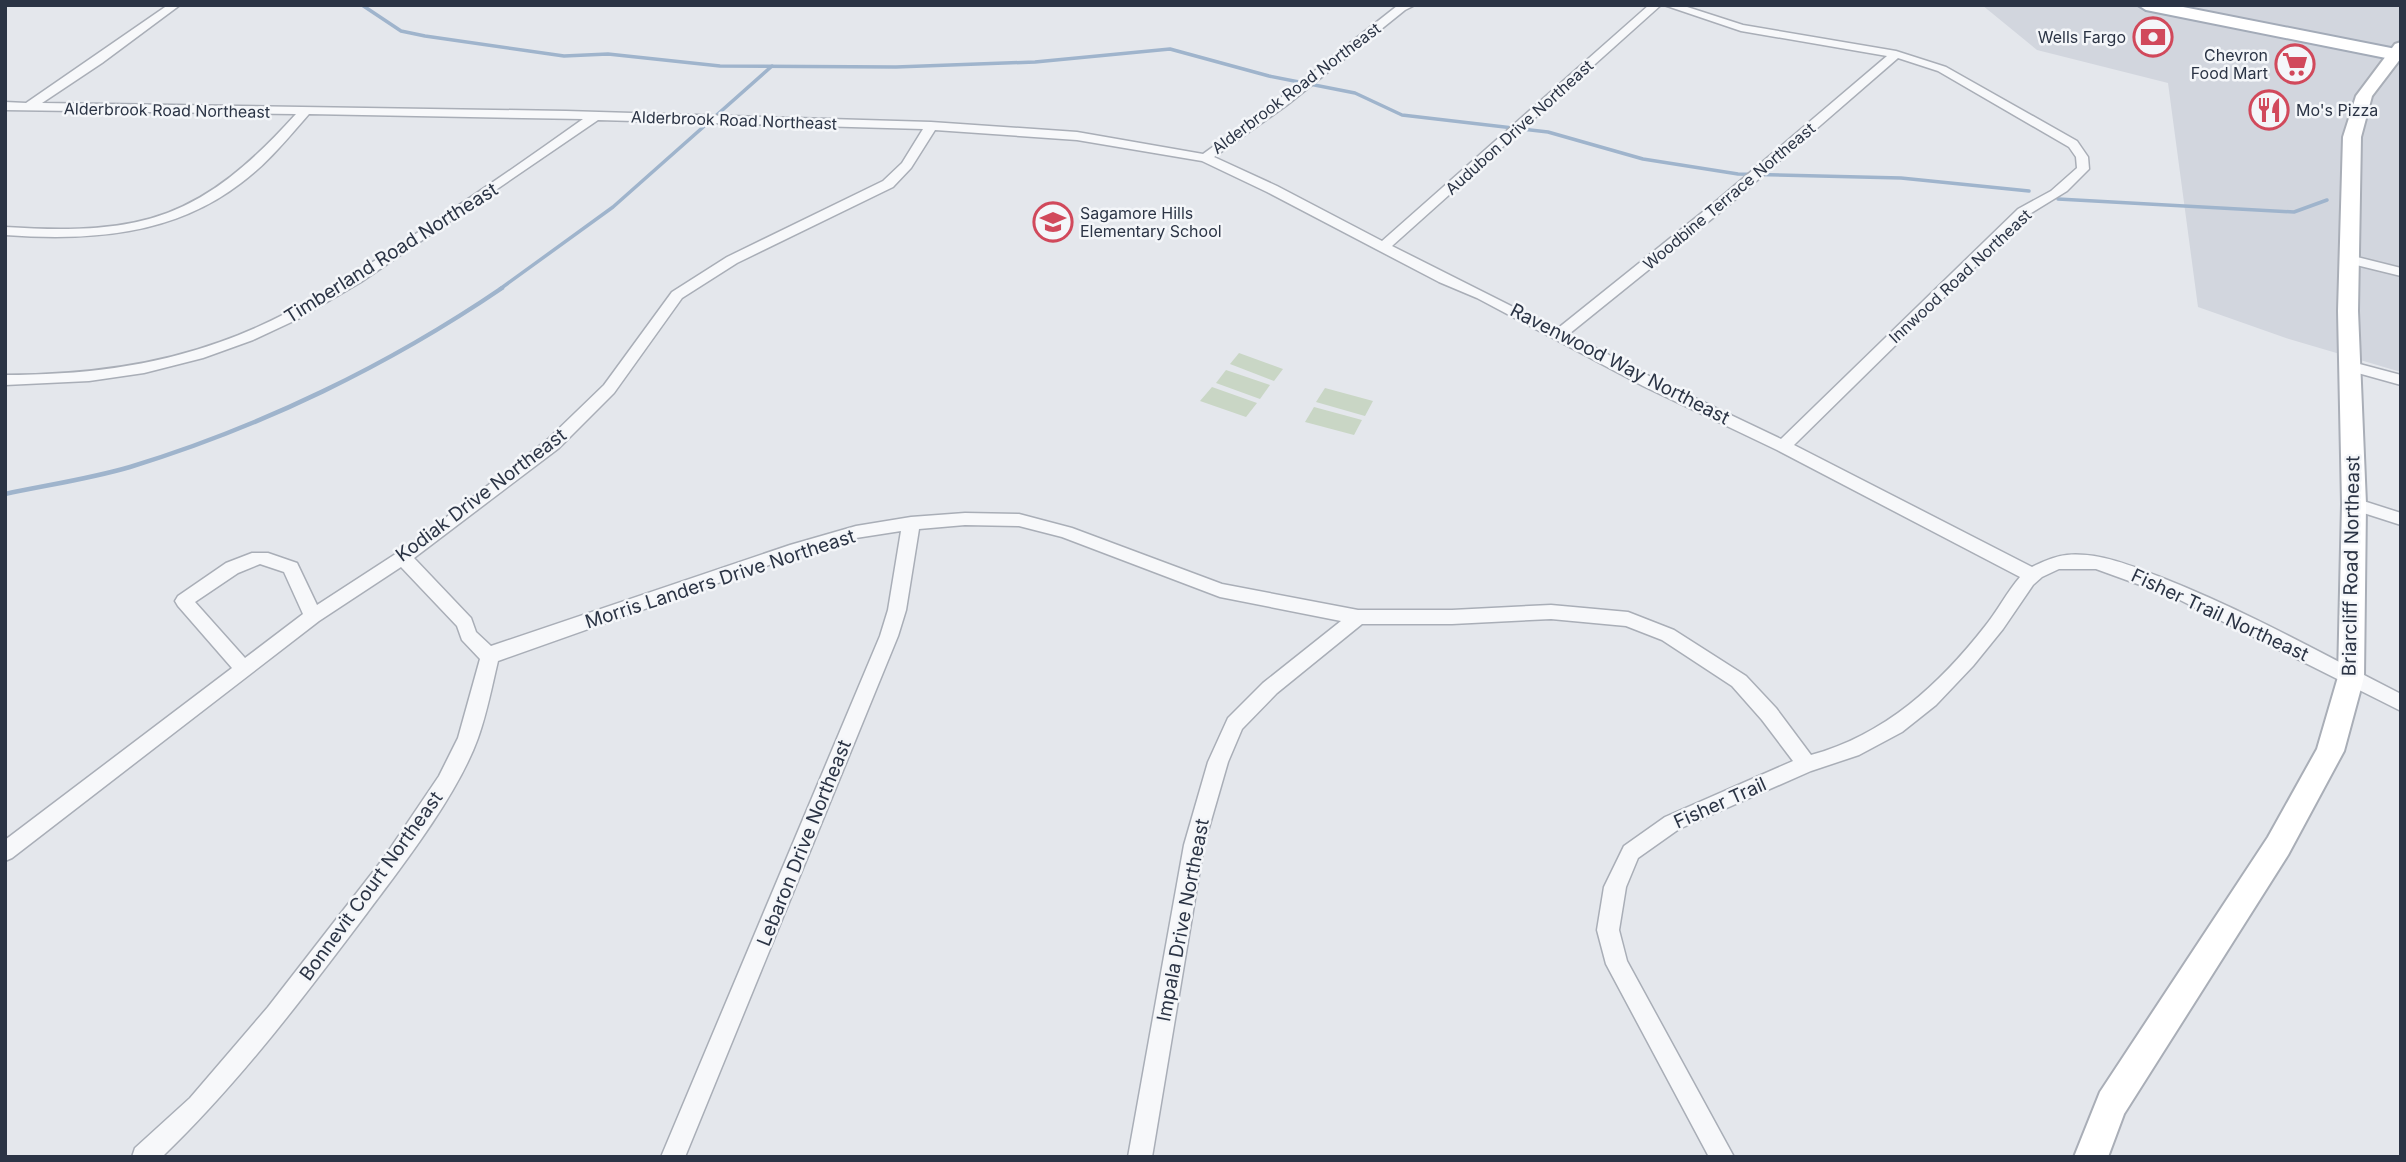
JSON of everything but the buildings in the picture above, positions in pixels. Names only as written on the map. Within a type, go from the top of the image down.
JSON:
[{"type":"main road","points":[[2146,5],[2399,52]]},
{"type":"main road","name":"Briarcliff Road Northeast","points":[[2091,1157],[2112,1104],[2278,846],[2330,751],[2351,677],[2354,504],[2348,311],[2352,136],[2364,96],[2399,52]]},
{"type":"street","points":[[28,107],[98,61],[175,5]]},
{"type":"street","name":"Audubon Drive Northeast","points":[[1382,248],[1656,5]]},
{"type":"street","name":"Innwood Road Northeast","points":[[1669,5],[1741,27],[1896,54],[1942,69],[2055,132],[2073,144],[2082,157],[2083,169],[2063,190],[2023,212],[1783,446]]},
{"type":"street","name":"Alderbrook Road Northeast","points":[[5,106],[595,116],[931,125],[1077,136],[1205,158],[1283,102],[1401,6]]},
{"type":"street","name":"Woodbine Terrace Northeast","points":[[1560,334],[1719,206],[1896,54]]},
{"type":"street","points":[[54,107],[93,73],[98,61]]},
{"type":"street","points":[[5,231],[57,236],[118,232],[181,213],[236,181],[305,112]]},
{"type":"street","name":"Timberland Road Northeast","points":[[5,380],[83,379],[127,372],[226,346],[282,322],[338,291],[496,187],[595,116]]},
{"type":"street","name":"Kodiak Drive Northeast","points":[[5,852],[243,668],[313,616],[401,557],[553,444],[609,389],[677,295],[701,277],[732,260],[888,184],[906,165],[931,125]]},
{"type":"street","name":"Ravenwood Way Northeast","points":[[1205,158],[1560,334],[1648,382],[1783,446],[2032,575]]},
{"type":"street","points":[[2349,259],[2401,272]]},
{"type":"street","points":[[2351,367],[2401,380]]},
{"type":"street","points":[[2354,504],[2401,519]]},
{"type":"street","name":"Morris Landers Drive Northeast","points":[[489,657],[496,652],[796,549],[856,532],[911,523],[965,519],[1019,520],[1066,532],[1220,590],[1358,617],[1452,617],[1551,612],[1628,619],[1668,635],[1739,681],[1769,714],[1807,764]]},
{"type":"street","name":"Lebaron Drive Northeast","points":[[673,1157],[753,971],[825,788],[890,636],[897,610],[911,523]]},
{"type":"street","points":[[243,668],[184,601],[250,559],[259,557],[273,560],[291,569],[313,616]]},
{"type":"street","points":[[401,557],[465,624],[468,635],[489,657]]},
{"type":"street","name":"Fisher Trail Northeast","points":[[2032,575],[2067,561],[2092,561],[2124,570],[2217,610],[2401,703]]},
{"type":"street","name":"Fisher Trail","points":[[1723,1157],[1618,964],[1608,930],[1615,887],[1631,852],[1672,823],[1807,764],[1824,760],[1870,740],[1901,723],[1920,708],[1992,631],[2032,575]]},
{"type":"street","name":"Impala Drive Northeast","points":[[1140,1157],[1194,845],[1217,762],[1235,724],[1270,688],[1358,617]]},
{"type":"street","name":"Bonnevit Court Northeast","points":[[144,1157],[198,1106],[276,1015],[390,866],[446,782],[468,739],[489,657]]},
{"type":"shaded area","points":[[1982,5],[2401,5],[2401,372],[2289,339],[2198,307],[2168,83],[2037,50]]},
{"type":"green space","points":[[1239,353],[1283,369],[1274,381],[1230,364]]},
{"type":"green space","points":[[1226,370],[1270,385],[1260,399],[1216,383]]},
{"type":"green space","points":[[1212,387],[1257,403],[1246,417],[1200,401]]},
{"type":"green space","points":[[1325,388],[1373,401],[1365,416],[1316,402]]},
{"type":"green space","points":[[1314,407],[1362,420],[1354,435],[1305,422]]},
{"type":"waterway","points":[[362,5],[401,31],[425,36],[564,56],[608,54],[720,66],[772,66]]},
{"type":"waterway","points":[[772,66],[896,67],[1035,62],[1170,49],[1269,76],[1355,93],[1402,115],[1548,132],[1643,159],[1738,174],[1901,178],[2029,191]]},
{"type":"waterway","points":[[500,289],[613,207],[772,66]]},
{"type":"waterway","points":[[2058,199],[2294,212],[2327,200]]},
{"type":"waterway","points":[[5,494],[130,467],[228,433],[369,368],[415,343],[502,288]]},
{"type":"place","name":"Wells Fargo","points":[[2153,37]]},
{"type":"place","name":"Chevron Food Mart","points":[[2295,64]]},
{"type":"place","name":"Mo's Pizza","points":[[2269,110]]},
{"type":"place","name":"Sagamore Hills Elementary School","points":[[1053,222]]}]
